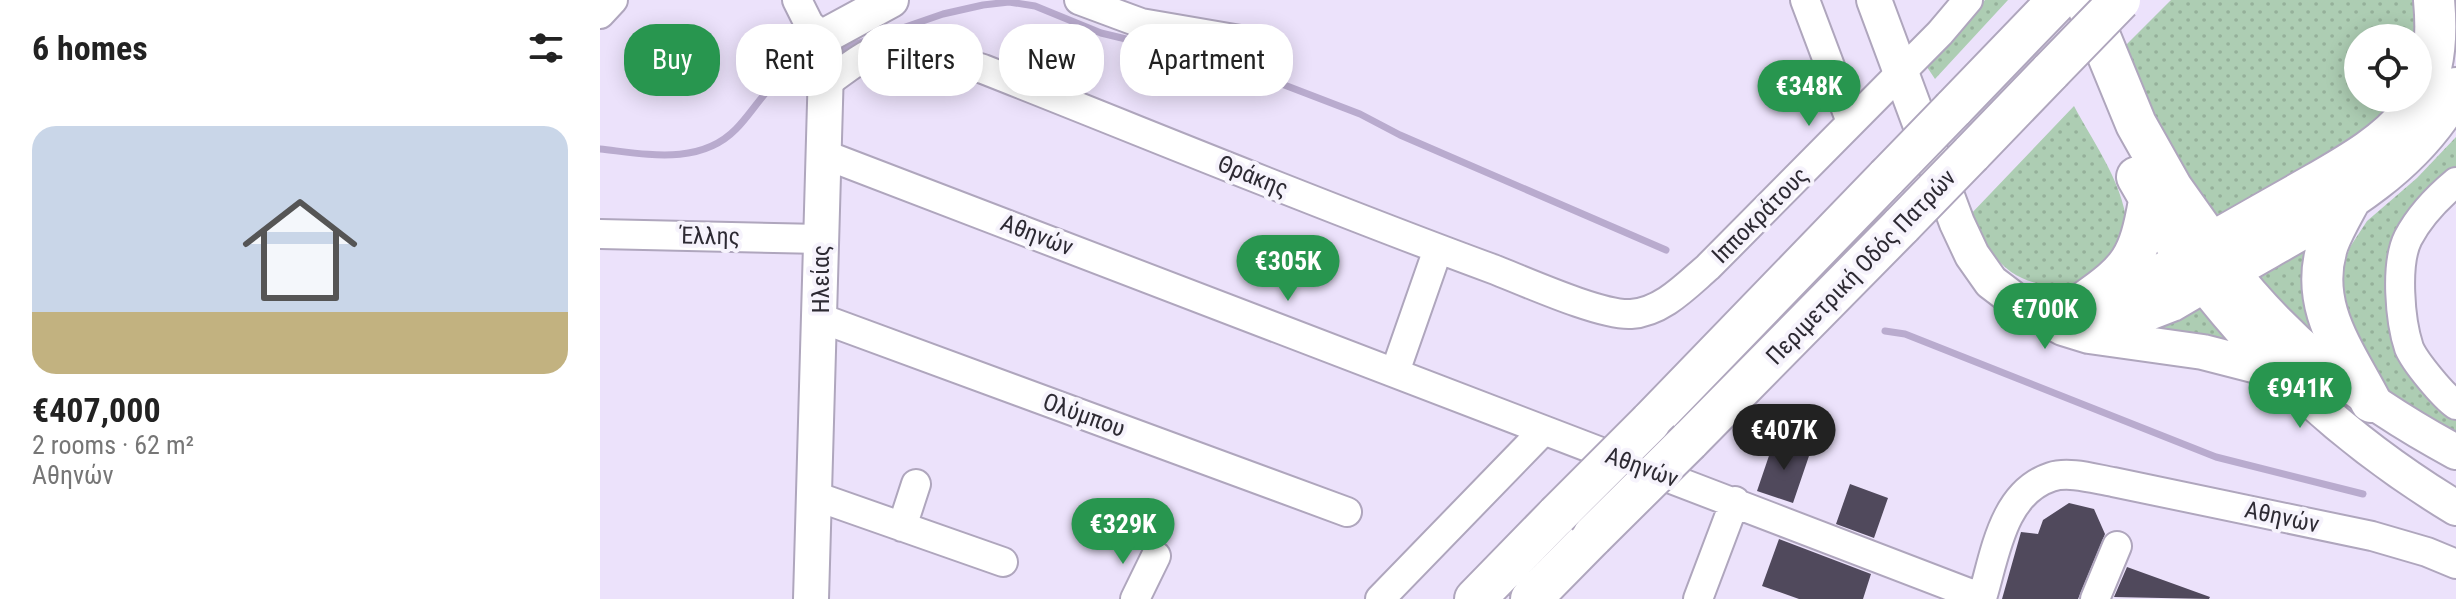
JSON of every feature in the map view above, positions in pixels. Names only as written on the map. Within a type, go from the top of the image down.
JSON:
[{"type":"highway","name":"Περιμετρική Οδός Πατρών","points":[[1475,599],[2058,0]]},
{"type":"highway","points":[[2058,0],[2119,142],[2149,201],[2208,264]]},
{"type":"highway","points":[[2085,0],[2136,124],[2172,188],[2208,264]]},
{"type":"highway","name":"Περιμετρική Οδός Πατρών","points":[[1531,599],[2120,0]]},
{"type":"highway","points":[[2208,264],[2398,129],[2415,105],[2436,52],[2434,0]]},
{"type":"highway","points":[[2208,264],[2351,198],[2406,157],[2444,111],[2456,88]]},
{"type":"highway","points":[[2351,198],[2329,241],[2323,263],[2322,287],[2326,313],[2371,402]]},
{"type":"highway","points":[[2086,319],[2136,253],[2142,239],[2149,201]]},
{"type":"main road","points":[[842,43],[891,0]]},
{"type":"main road","points":[[1874,0],[1957,223],[1972,255],[1991,282],[2024,307],[2086,319],[2277,371]]},
{"type":"main road","name":"Ηλείας","points":[[811,599],[824,96]]},
{"type":"main road","points":[[2086,319],[2099,301],[2208,264]]},
{"type":"main road","points":[[2208,264],[2225,313],[2277,371],[2381,459],[2456,508]]},
{"type":"main road","points":[[2208,264],[2312,358],[2371,402],[2456,452]]},
{"type":"street","points":[[600,14],[613,0]]},
{"type":"street","points":[[797,0],[808,24]]},
{"type":"street","points":[[1079,0],[1147,24]]},
{"type":"street","points":[[1805,0],[1851,122]]},
{"type":"street","name":"Ιπποκράτους","points":[[1683,289],[1940,33],[1968,0]]},
{"type":"street","name":"Θράκης","points":[[842,56],[904,45],[983,69],[1438,249],[1614,312],[1632,314],[1655,308],[1683,289]]},
{"type":"street","name":"Αθηνών","points":[[823,154],[1984,598],[2013,506],[2033,488],[2052,477],[2080,476],[2113,482],[2372,536],[2456,564]]},
{"type":"street","points":[[2456,182],[2438,198],[2407,240],[2399,293],[2410,350],[2447,399],[2456,405]]},
{"type":"street","name":"Έλλης","points":[[600,234],[821,239]]},
{"type":"street","points":[[1395,372],[1438,249]]},
{"type":"street","name":"Ολύμπου","points":[[820,318],[1347,512]]},
{"type":"street","points":[[1380,599],[1543,431]]},
{"type":"street","points":[[902,527],[916,484]]},
{"type":"street","points":[[815,496],[1003,562]]},
{"type":"street","points":[[1698,599],[1735,501]]},
{"type":"street","points":[[2095,599],[2117,546]]},
{"type":"street","points":[[1135,599],[1156,556]]},
{"type":"green space","points":[[1985,0],[2008,0],[1935,79],[1927,67]]},
{"type":"green space","points":[[2171,0],[2417,0],[2418,24],[2344,24],[2344,112],[2394,112],[2216,228],[2119,52]]},
{"type":"green space","points":[[2074,106],[2118,188],[2127,223],[2127,241],[2081,285],[2042,284],[2012,273],[2000,263],[1969,216]]},
{"type":"green space","points":[[2456,137],[2456,166],[2428,191],[2390,276],[2456,418],[2456,438],[2399,406],[2369,372],[2350,339],[2340,276],[2350,247],[2367,221],[2417,178]]},
{"type":"green space","points":[[2312,233],[2317,339],[2252,270]]},
{"type":"green space","points":[[2198,301],[2239,346],[2146,332]]},
{"type":"building","points":[[1774,441],[1810,453],[1793,503],[1757,491]]},
{"type":"building","points":[[1850,484],[1888,498],[1874,538],[1836,524]]},
{"type":"building","points":[[2069,503],[2094,509],[2105,534],[2078,599],[2002,599],[2021,532],[2038,534],[2043,520]]},
{"type":"building","points":[[1779,539],[1871,574],[1863,599],[1799,599],[1762,586]]},
{"type":"building","points":[[2127,567],[2210,597],[2114,597]]},
{"type":"waterway","points":[[842,49],[943,14],[983,5],[1009,2],[1035,6],[1101,33],[1230,64],[1360,114],[1400,135],[1666,250]]},
{"type":"waterway","points":[[600,149],[672,155],[706,148],[722,141],[736,129],[763,96]]},
{"type":"waterway","points":[[1885,331],[1905,334],[2216,457],[2363,494]]}]
